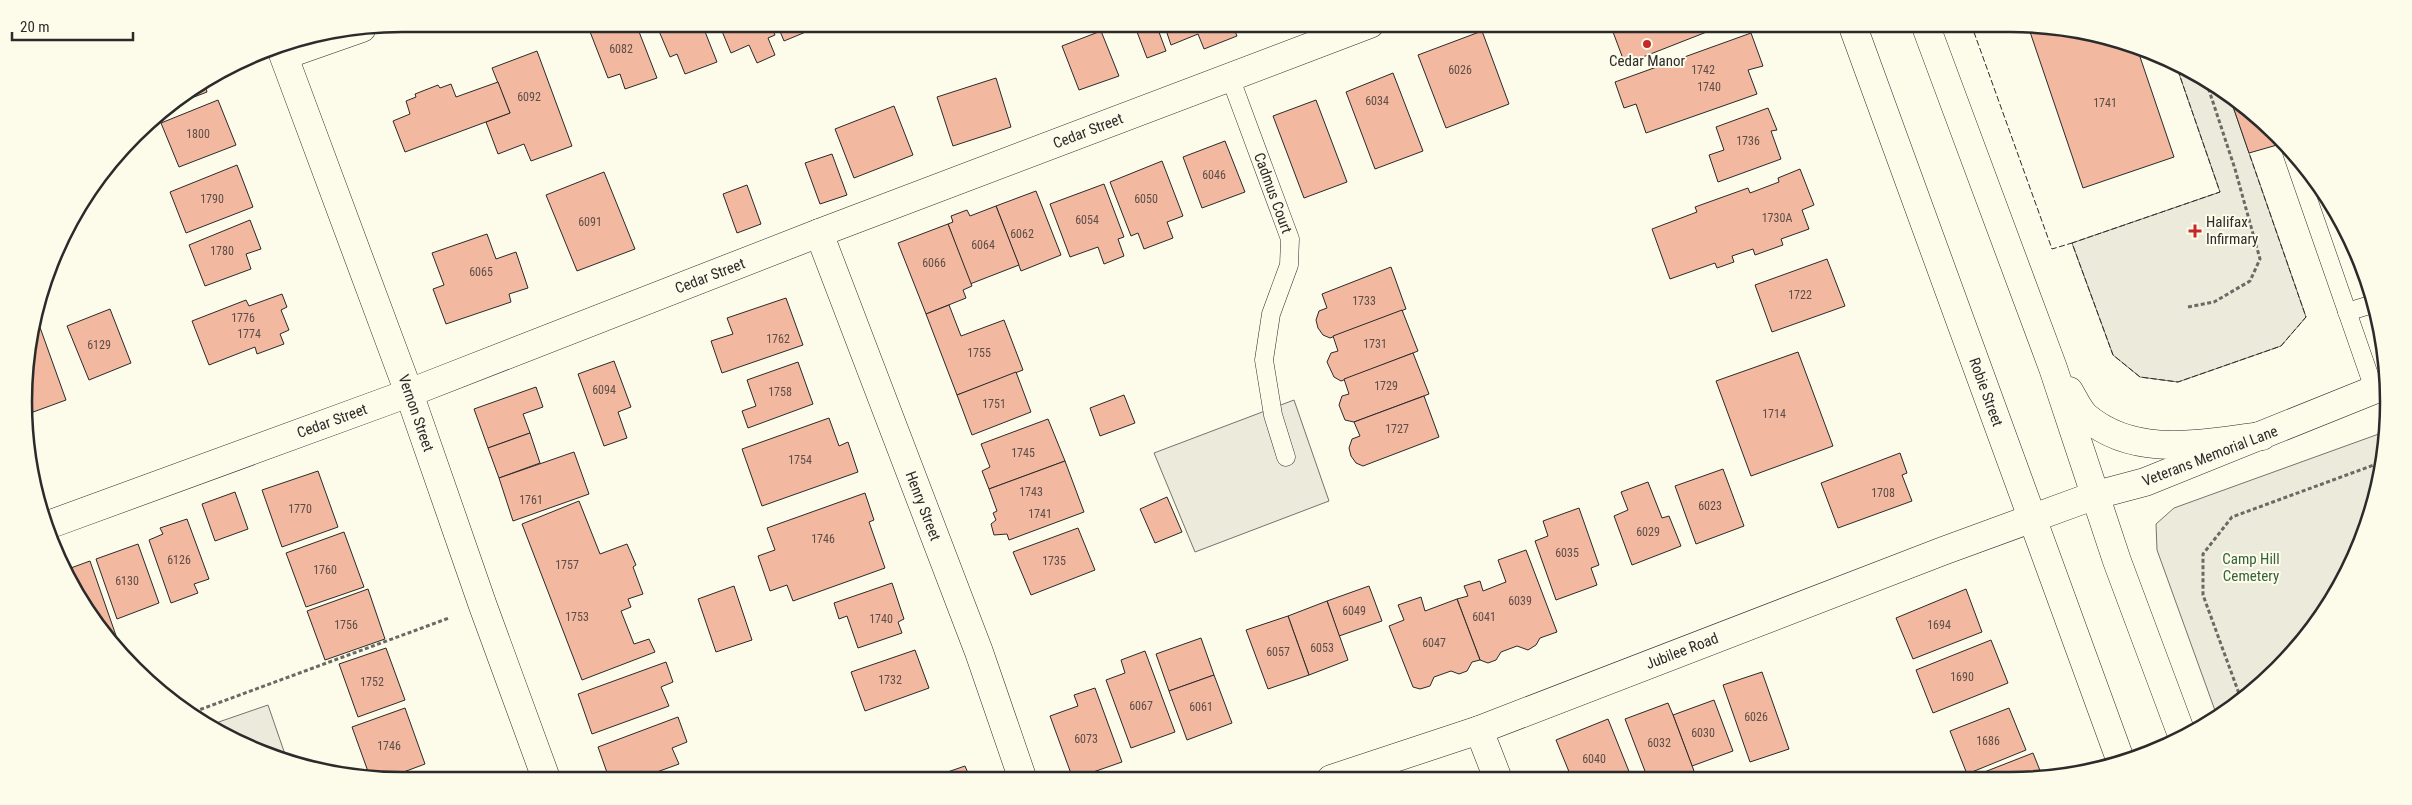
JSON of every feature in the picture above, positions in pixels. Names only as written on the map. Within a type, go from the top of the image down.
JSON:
[{"type":"street","name":"Cedar Street","points":[[53,522],[410,393],[819,233],[1349,32]]},
{"type":"street","name":"Robie Street","points":[[1855,32],[2119,756]]},
{"type":"street","points":[[1928,32],[2053,368],[2116,561],[2180,730]]},
{"type":"street","name":"Vernon Street","points":[[283,53],[410,393],[483,606],[544,772]]},
{"type":"street","name":"Henry Street","points":[[819,233],[979,652],[1020,772]]},
{"type":"street","points":[[2053,368],[2085,416],[2121,438],[2166,446],[2262,436]]},
{"type":"street","name":"Veterans Memorial Lane","points":[[2031,519],[2096,495],[2145,482],[2379,387]]},
{"type":"street","name":"Jubilee Road","points":[[1355,772],[1479,730],[2031,519]]},
{"type":"street","points":[[1479,730],[1495,772]]},
{"type":"lane","name":"Cadmus Court","points":[[1230,77],[1290,239],[1289,265],[1271,314],[1264,360],[1273,415],[1286,456]]},
{"type":"lane","points":[[2298,171],[2347,312],[2379,385]]},
{"type":"lane","points":[[2347,312],[2367,306]]},
{"type":"path","points":[[2188,307],[2214,302],[2250,282],[2260,259],[2235,170],[2209,92]]},
{"type":"path","points":[[2238,693],[2203,595],[2203,554],[2232,517],[2374,465]]},
{"type":"path","points":[[198,710],[483,606]]},
{"type":"green space","points":[[2179,74],[2233,108],[2306,317],[2281,346],[2178,382],[2140,377],[2113,355],[2072,243],[2220,192]]},
{"type":"green space","name":"Camp Hill Cemetery","points":[[2378,434],[2372,475],[2360,521],[2330,588],[2303,628],[2288,646],[2253,681],[2215,710],[2157,550],[2156,524],[2174,508]]},
{"type":"shaded area","points":[[1294,400],[1329,501],[1195,552],[1154,453]]},
{"type":"shaded area","points":[[268,705],[285,753],[261,744],[217,723]]},
{"type":"building","points":[[590,32],[639,32],[657,78],[625,89],[620,74],[608,78]]},
{"type":"building","points":[[659,32],[705,32],[717,62],[685,74],[677,54],[670,57]]},
{"type":"building","points":[[722,32],[774,32],[775,35],[768,38],[775,55],[757,63],[749,45],[731,53]]},
{"type":"building","points":[[780,32],[806,32],[784,41]]},
{"type":"building","points":[[1101,32],[1119,76],[1079,90],[1062,46]]},
{"type":"building","points":[[1137,32],[1159,32],[1166,51],[1147,58]]},
{"type":"building","points":[[1167,32],[1235,32],[1237,36],[1204,49],[1198,34],[1171,45]]},
{"type":"building","points":[[1482,32],[1509,104],[1446,128],[1418,55]]},
{"type":"building","name":"Cedar Manor","points":[[1613,32],[1707,32],[1625,64]]},
{"type":"building","points":[[1751,33],[1763,66],[1748,70],[1757,94],[1646,133],[1636,104],[1624,108],[1615,82]]},
{"type":"building","points":[[2030,33],[2082,40],[2105,45],[2140,57],[2174,157],[2083,188]]},
{"type":"building","points":[[537,51],[572,146],[531,161],[524,144],[498,154],[486,122],[510,113],[492,68]]},
{"type":"building","points":[[1393,73],[1423,151],[1375,169],[1346,92]]},
{"type":"building","points":[[996,78],[1011,127],[953,146],[937,97]]},
{"type":"building","points":[[498,82],[510,113],[405,152],[393,121],[410,114],[406,101],[416,97],[415,94],[438,85],[440,88],[451,84],[456,97]]},
{"type":"building","points":[[206,89],[207,92],[194,97]]},
{"type":"building","points":[[218,100],[236,145],[179,167],[161,123]]},
{"type":"building","points":[[1316,100],[1347,182],[1304,198],[1273,116]]},
{"type":"building","points":[[894,106],[913,155],[854,178],[835,129]]},
{"type":"building","points":[[1768,108],[1777,130],[1771,131],[1781,159],[1718,182],[1709,155],[1724,150],[1716,127]]},
{"type":"building","points":[[2233,108],[2275,146],[2249,153]]},
{"type":"building","points":[[1225,141],[1245,192],[1202,208],[1183,157]]},
{"type":"building","points":[[832,154],[847,195],[820,204],[805,163]]},
{"type":"building","points":[[1162,161],[1183,216],[1167,222],[1173,238],[1144,249],[1138,233],[1131,236],[1110,182]]},
{"type":"building","points":[[237,165],[253,207],[186,233],[170,192]]},
{"type":"building","points":[[1800,169],[1814,205],[1802,210],[1809,229],[1781,239],[1783,245],[1755,255],[1753,249],[1732,256],[1734,262],[1717,268],[1715,263],[1670,279],[1652,229],[1697,212],[1695,207],[1748,188],[1750,193],[1779,182],[1778,178]]},
{"type":"building","points":[[604,172],[635,249],[577,271],[546,195]]},
{"type":"building","points":[[1104,184],[1124,237],[1118,239],[1124,256],[1104,264],[1098,247],[1070,257],[1050,204]]},
{"type":"building","points":[[747,185],[761,224],[737,233],[723,194]]},
{"type":"building","points":[[1036,191],[1061,255],[1021,271],[996,206]]},
{"type":"building","points":[[996,206],[1019,265],[970,284],[948,224],[953,222],[951,216],[967,210],[970,216]]},
{"type":"building","points":[[250,220],[261,249],[246,254],[251,269],[205,286],[189,245]]},
{"type":"building","points":[[948,224],[972,286],[963,290],[966,298],[926,314],[898,243]]},
{"type":"building","points":[[487,234],[496,259],[516,252],[528,288],[509,294],[511,302],[446,324],[433,289],[444,285],[432,253]]},
{"type":"building","points":[[1827,259],[1845,306],[1772,332],[1755,285]]},
{"type":"building","points":[[1391,267],[1406,309],[1330,338],[1323,335],[1318,328],[1316,320],[1319,311],[1327,308],[1322,294]]},
{"type":"building","points":[[282,294],[287,307],[281,310],[289,330],[280,334],[284,344],[257,354],[255,347],[209,365],[192,321],[246,300],[249,306]]},
{"type":"building","points":[[786,298],[803,345],[722,373],[711,341],[733,334],[727,318]]},
{"type":"building","points":[[949,305],[961,336],[1004,320],[1023,370],[957,395],[926,314]]},
{"type":"building","points":[[110,309],[131,363],[89,380],[67,326]]},
{"type":"building","points":[[1402,310],[1418,351],[1341,381],[1334,377],[1327,362],[1331,353],[1338,351],[1333,336]]},
{"type":"building","points":[[40,328],[66,400],[32,412],[33,378]]},
{"type":"building","points":[[1798,352],[1833,446],[1751,476],[1716,381]]},
{"type":"building","points":[[1413,353],[1429,394],[1354,422],[1345,420],[1339,405],[1342,396],[1349,394],[1344,379]]},
{"type":"building","points":[[614,361],[631,407],[618,412],[627,438],[604,446],[578,374]]},
{"type":"building","points":[[798,362],[813,404],[748,428],[742,411],[756,406],[747,380]]},
{"type":"building","points":[[1016,372],[1031,412],[972,435],[957,395]]},
{"type":"building","points":[[536,387],[543,407],[523,414],[530,433],[488,448],[474,409]]},
{"type":"building","points":[[1124,395],[1135,423],[1100,436],[1090,408]]},
{"type":"building","points":[[1424,396],[1439,437],[1363,466],[1356,463],[1351,456],[1349,448],[1352,439],[1360,436],[1354,422]]},
{"type":"building","points":[[829,418],[839,446],[848,442],[858,472],[762,506],[742,449]]},
{"type":"building","points":[[1048,419],[1065,461],[989,489],[982,471],[990,467],[981,444]]},
{"type":"building","points":[[530,433],[540,463],[499,478],[488,448]]},
{"type":"building","points":[[574,452],[589,494],[513,521],[499,478]]},
{"type":"building","points":[[1900,453],[1907,473],[1902,475],[1912,501],[1838,528],[1821,483]]},
{"type":"building","points":[[1065,461],[1084,512],[1009,540],[1007,534],[994,535],[991,524],[996,520],[993,513],[997,511],[989,489]]},
{"type":"building","points":[[1723,469],[1744,526],[1696,544],[1675,486]]},
{"type":"building","points":[[318,471],[338,527],[282,547],[262,490]]},
{"type":"building","points":[[1648,482],[1662,518],[1669,516],[1681,546],[1632,565],[1614,516],[1628,510],[1621,492]]},
{"type":"building","points":[[235,492],[248,529],[215,541],[202,504]]},
{"type":"building","points":[[865,493],[874,520],[869,522],[885,568],[793,601],[787,585],[770,591],[758,556],[775,550],[767,528]]},
{"type":"building","points":[[1167,497],[1182,532],[1155,543],[1140,509]]},
{"type":"building","points":[[579,501],[600,554],[627,544],[636,565],[633,567],[643,594],[628,599],[631,607],[621,611],[634,644],[649,639],[655,652],[582,680],[522,524]]},
{"type":"building","points":[[1579,508],[1599,565],[1591,568],[1597,585],[1556,600],[1535,541],[1548,536],[1543,521]]},
{"type":"building","points":[[187,519],[209,579],[194,584],[198,593],[171,603],[149,540],[163,534],[160,528]]},
{"type":"building","points":[[1078,528],[1095,570],[1031,595],[1013,552]]},
{"type":"building","points":[[344,532],[364,587],[306,607],[286,553]]},
{"type":"building","points":[[138,544],[159,603],[117,619],[96,559]]},
{"type":"building","points":[[1526,550],[1557,632],[1540,638],[1536,645],[1528,650],[1517,646],[1501,652],[1496,660],[1488,663],[1480,660],[1457,599],[1468,596],[1464,586],[1480,581],[1483,591],[1506,582],[1498,560]]},
{"type":"building","points":[[90,561],[117,637],[82,588],[72,568]]},
{"type":"building","points":[[892,583],[904,619],[898,622],[902,633],[858,648],[847,616],[839,619],[834,603]]},
{"type":"building","points":[[734,586],[752,640],[716,652],[698,599]]},
{"type":"building","points":[[1369,586],[1382,621],[1339,636],[1327,601]]},
{"type":"building","points":[[368,589],[385,639],[325,660],[307,611]]},
{"type":"building","points":[[1966,589],[1982,632],[1913,659],[1896,618]]},
{"type":"building","points":[[1421,597],[1425,611],[1457,599],[1480,660],[1472,662],[1467,671],[1459,674],[1451,671],[1434,677],[1430,686],[1420,689],[1413,687],[1389,626],[1404,620],[1398,605]]},
{"type":"building","points":[[1327,601],[1348,660],[1309,675],[1288,616]]},
{"type":"building","points":[[1288,616],[1309,675],[1268,689],[1246,630]]},
{"type":"building","points":[[1201,638],[1214,675],[1169,691],[1156,654]]},
{"type":"building","points":[[1991,640],[2008,683],[1933,713],[1916,670]]},
{"type":"building","points":[[386,648],[405,700],[358,717],[339,664]]},
{"type":"building","points":[[915,650],[929,688],[865,711],[851,672]]},
{"type":"building","points":[[1145,651],[1175,732],[1131,748],[1106,680],[1125,673],[1121,660]]},
{"type":"building","points":[[666,662],[673,682],[661,687],[669,706],[592,734],[578,694]]},
{"type":"building","points":[[1762,672],[1789,749],[1750,762],[1723,685]]},
{"type":"building","points":[[1214,675],[1232,723],[1187,740],[1169,691]]},
{"type":"building","points":[[1095,688],[1122,762],[1093,772],[1070,772],[1050,716],[1078,706],[1074,695]]},
{"type":"building","points":[[1714,700],[1733,751],[1692,766],[1673,715]]},
{"type":"building","points":[[1668,703],[1694,772],[1645,772],[1625,719]]},
{"type":"building","points":[[405,708],[425,764],[404,772],[368,771],[352,727]]},
{"type":"building","points":[[2009,708],[2026,750],[1972,772],[1966,772],[1950,731]]},
{"type":"building","points":[[678,717],[687,742],[672,748],[679,764],[657,772],[607,772],[598,747]]},
{"type":"building","points":[[1608,719],[1629,772],[1569,772],[1556,740]]},
{"type":"building","points":[[2033,753],[2040,771],[2034,772],[1984,772]]},
{"type":"building","points":[[965,766],[968,772],[948,772]]},
{"type":"fence","points":[[1974,32],[2052,249],[2072,243]]},
{"type":"fence","points":[[2179,74],[2220,192],[2072,243],[2113,355],[2140,377],[2178,382],[2281,346],[2306,317],[2249,153]]},
{"type":"place","name":"Cedar Manor","points":[[1647,44]]},
{"type":"place","name":"Halifax Infirmary","points":[[2195,231]]}]
